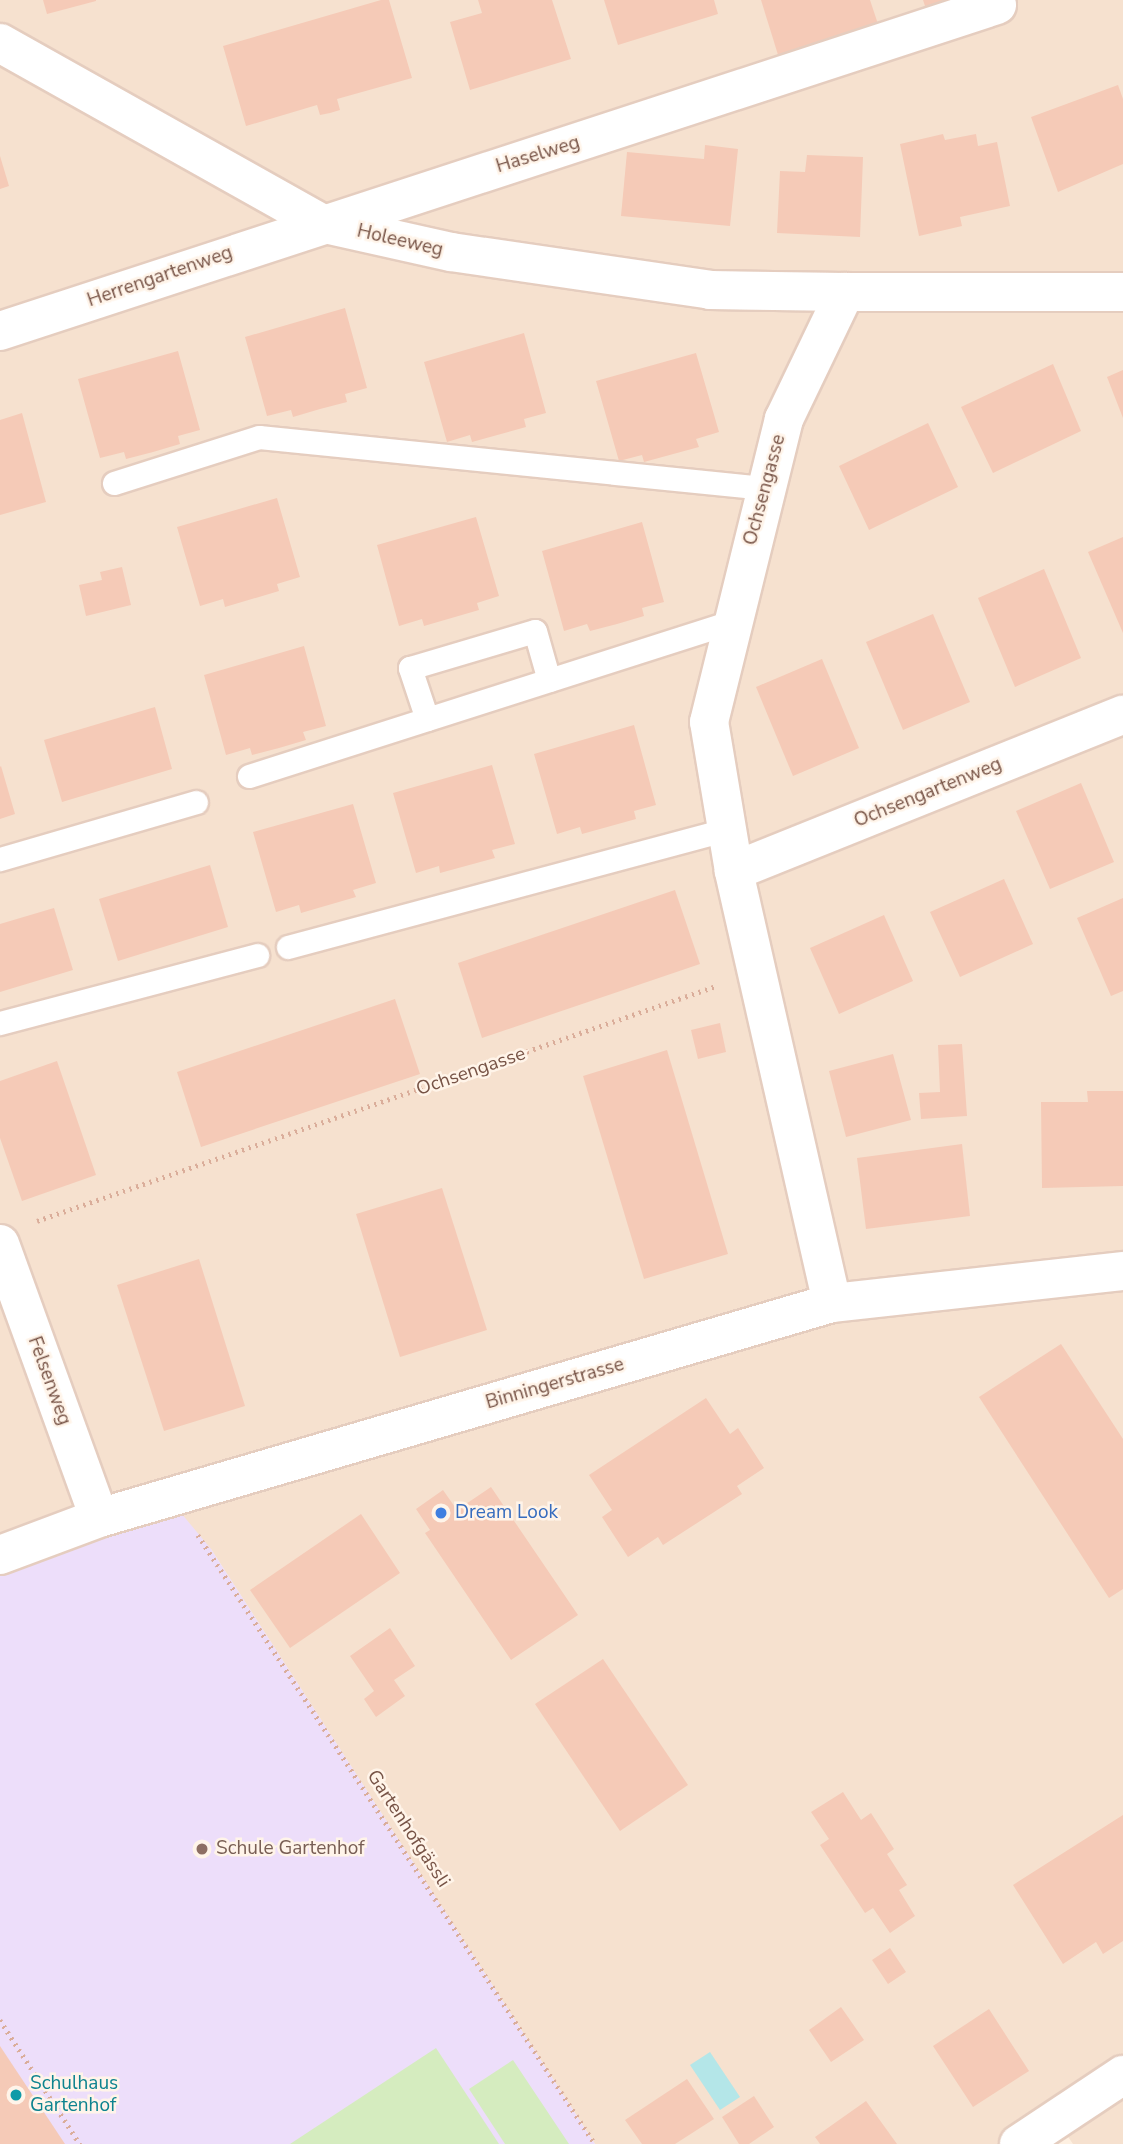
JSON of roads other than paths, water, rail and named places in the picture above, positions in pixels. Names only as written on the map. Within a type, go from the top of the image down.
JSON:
[{"type":"street","name":"Haselweg","points":[[321,223],[756,86],[997,5]]},
{"type":"street","name":"Holeeweg","points":[[0,43],[321,223],[451,252],[710,290],[845,292]]},
{"type":"street","name":"Herrengartenweg","points":[[0,331],[321,223]]},
{"type":"street","points":[[845,292],[1123,292]]},
{"type":"street","name":"Ochsengasse","points":[[832,1303],[734,871],[709,722],[731,622],[784,419],[845,292]]},
{"type":"street","name":"Ochsengartenweg","points":[[734,871],[1123,715]]},
{"type":"street","name":"Felsenweg","points":[[13,1234],[99,1518]]},
{"type":"street","name":"Binningerstrasse","points":[[0,1555],[99,1518],[832,1303],[1123,1271]]},
{"type":"street","points":[[1019,2144],[1123,2075]]},
{"type":"lane","points":[[114,483],[259,437],[765,488]]},
{"type":"lane","points":[[249,776],[731,622]]},
{"type":"lane","points":[[427,719],[410,668],[535,631],[549,680]]},
{"type":"lane","points":[[0,859],[196,802]]},
{"type":"lane","points":[[288,947],[727,829]]},
{"type":"lane","points":[[0,1023],[257,955]]},
{"type":"water","points":[[710,2052],[740,2097],[720,2110],[690,2065]]},
{"type":"place","name":"Dream Look","points":[[441,1513]]},
{"type":"place","name":"Schule Gartenhof","points":[[202,1849]]},
{"type":"place","name":"Schulhaus Gartenhof","points":[[16,2095]]}]
